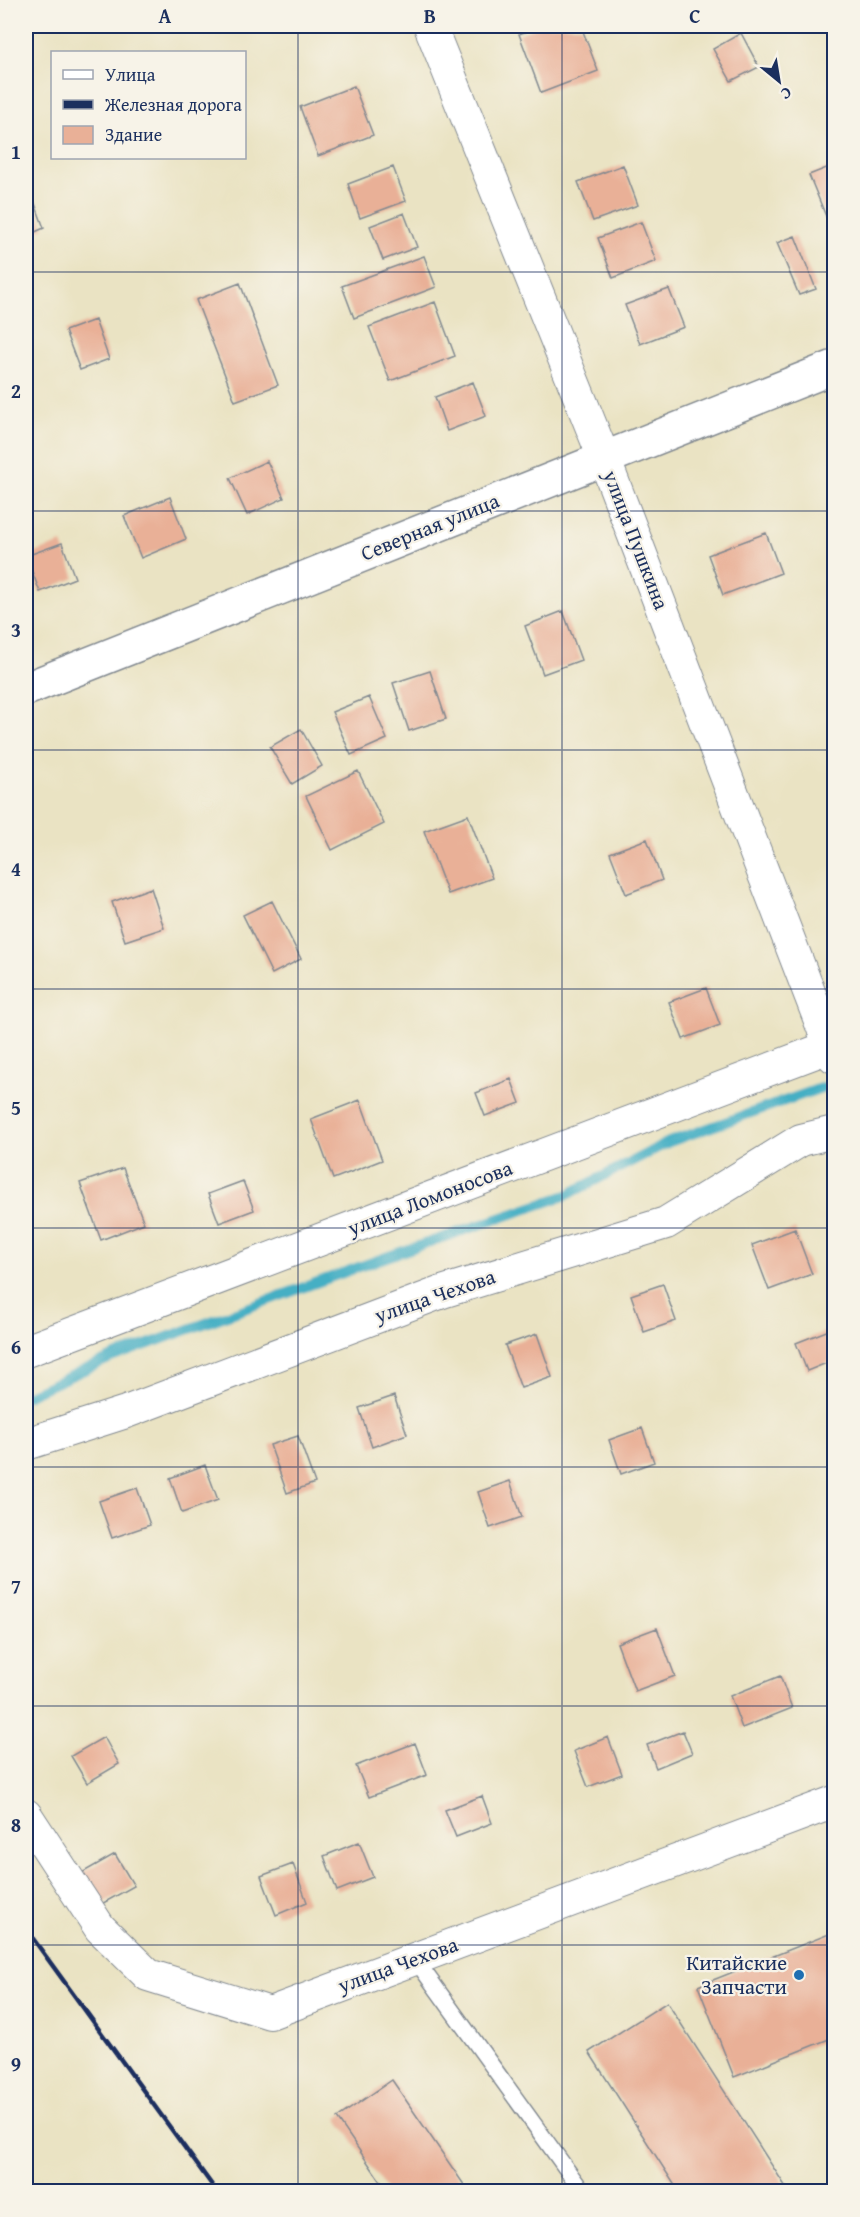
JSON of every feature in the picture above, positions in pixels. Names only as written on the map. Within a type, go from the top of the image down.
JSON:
[{"type":"main road","name":"Северная улица","points":[[26,689],[834,367]]},
{"type":"street","name":"улица Пушкина","points":[[430,26],[604,458],[833,1050]]},
{"type":"street","name":"улица Ломоносова","points":[[26,1351],[833,1050]]},
{"type":"street","name":"улица Чехова","points":[[26,1444],[126,1412],[442,1292],[666,1223],[801,1140],[834,1132]]},
{"type":"street","name":"улица Чехова","points":[[26,1815],[100,1928],[148,1975],[270,2013],[834,1802]]},
{"type":"lane","points":[[415,1959],[583,2192]]},
{"type":"building","points":[[541,26],[581,26],[598,71],[541,93],[519,34]]},
{"type":"building","points":[[741,33],[759,67],[731,81],[713,49]]},
{"type":"building","points":[[354,86],[373,135],[318,156],[300,107]]},
{"type":"building","points":[[623,165],[638,205],[593,221],[578,182]]},
{"type":"building","points":[[834,165],[834,224],[830,226],[809,175]]},
{"type":"building","points":[[393,167],[406,201],[360,218],[348,184]]},
{"type":"building","points":[[26,179],[44,228],[26,236]]},
{"type":"building","points":[[404,213],[417,247],[383,260],[370,226]]},
{"type":"building","points":[[641,222],[656,261],[613,278],[598,238]]},
{"type":"building","points":[[795,236],[816,289],[799,295],[777,243]]},
{"type":"building","points":[[424,256],[436,287],[354,318],[342,286]]},
{"type":"building","points":[[240,283],[278,385],[235,401],[196,300]]},
{"type":"building","points":[[669,289],[684,327],[640,344],[625,305]]},
{"type":"building","points":[[435,302],[455,356],[390,381],[369,327]]},
{"type":"building","points":[[95,320],[109,359],[80,370],[65,331]]},
{"type":"building","points":[[473,382],[486,416],[447,431],[435,397]]},
{"type":"building","points":[[267,461],[284,498],[247,515],[230,478]]},
{"type":"building","points":[[170,497],[186,539],[141,558],[124,516]]},
{"type":"building","points":[[766,533],[781,573],[723,595],[708,555]]},
{"type":"building","points":[[62,543],[75,578],[40,592],[26,556]]},
{"type":"building","points":[[563,611],[581,660],[543,674],[525,626]]},
{"type":"building","points":[[430,671],[446,719],[409,731],[393,683]]},
{"type":"building","points":[[369,697],[387,739],[351,755],[332,712]]},
{"type":"building","points":[[301,729],[322,766],[292,784],[270,747]]},
{"type":"building","points":[[358,771],[384,824],[332,850],[306,796]]},
{"type":"building","points":[[468,815],[492,878],[448,894],[424,831]]},
{"type":"building","points":[[647,839],[662,880],[626,894],[610,853]]},
{"type":"building","points":[[151,888],[164,928],[125,941],[112,902]]},
{"type":"building","points":[[272,901],[301,959],[272,974],[243,915]]},
{"type":"building","points":[[706,988],[720,1025],[683,1039],[669,1002]]},
{"type":"building","points":[[511,1079],[520,1103],[485,1116],[476,1093]]},
{"type":"building","points":[[360,1100],[382,1160],[333,1179],[311,1119]]},
{"type":"building","points":[[123,1168],[144,1223],[101,1240],[80,1183]]},
{"type":"building","points":[[243,1181],[254,1210],[219,1223],[208,1194]]},
{"type":"building","points":[[795,1229],[812,1274],[769,1290],[752,1245]]},
{"type":"building","points":[[663,1284],[676,1321],[644,1332],[631,1295]]},
{"type":"building","points":[[834,1328],[834,1360],[807,1371],[796,1343]]},
{"type":"building","points":[[537,1334],[552,1377],[521,1388],[505,1345]]},
{"type":"building","points":[[394,1396],[407,1434],[372,1447],[359,1408]]},
{"type":"building","points":[[642,1428],[654,1462],[621,1474],[609,1440]]},
{"type":"building","points":[[298,1436],[315,1483],[287,1493],[270,1445]]},
{"type":"building","points":[[205,1465],[218,1500],[182,1513],[170,1478]]},
{"type":"building","points":[[510,1481],[522,1517],[490,1528],[478,1492]]},
{"type":"building","points":[[137,1488],[150,1525],[112,1538],[99,1501]]},
{"type":"building","points":[[657,1628],[675,1676],[635,1691],[617,1643]]},
{"type":"building","points":[[780,1676],[792,1708],[742,1728],[730,1696]]},
{"type":"building","points":[[683,1731],[692,1753],[656,1768],[647,1745]]},
{"type":"building","points":[[104,1737],[119,1764],[87,1783],[71,1756]]},
{"type":"building","points":[[608,1737],[622,1774],[588,1787],[574,1751]]},
{"type":"building","points":[[415,1743],[427,1775],[369,1797],[356,1766]]},
{"type":"building","points":[[482,1796],[492,1823],[456,1837],[445,1810]]},
{"type":"building","points":[[359,1842],[373,1877],[337,1891],[324,1856]]},
{"type":"building","points":[[115,1854],[134,1886],[98,1906],[80,1874]]},
{"type":"building","points":[[293,1864],[307,1902],[276,1915],[261,1876]]},
{"type":"building","points":[[834,1932],[834,2037],[734,2077],[698,1986]]},
{"type":"building","points":[[667,2002],[789,2192],[679,2192],[589,2052]]},
{"type":"building","points":[[392,2080],[469,2192],[388,2192],[337,2118]]},
{"type":"waterway","points":[[26,1396],[113,1357],[389,1256],[567,1195],[669,1142],[824,1087]]},
{"type":"railway","points":[[26,1929],[217,2192]]},
{"type":"place","name":"Китайские Запчасти","points":[[799,1975]]}]
